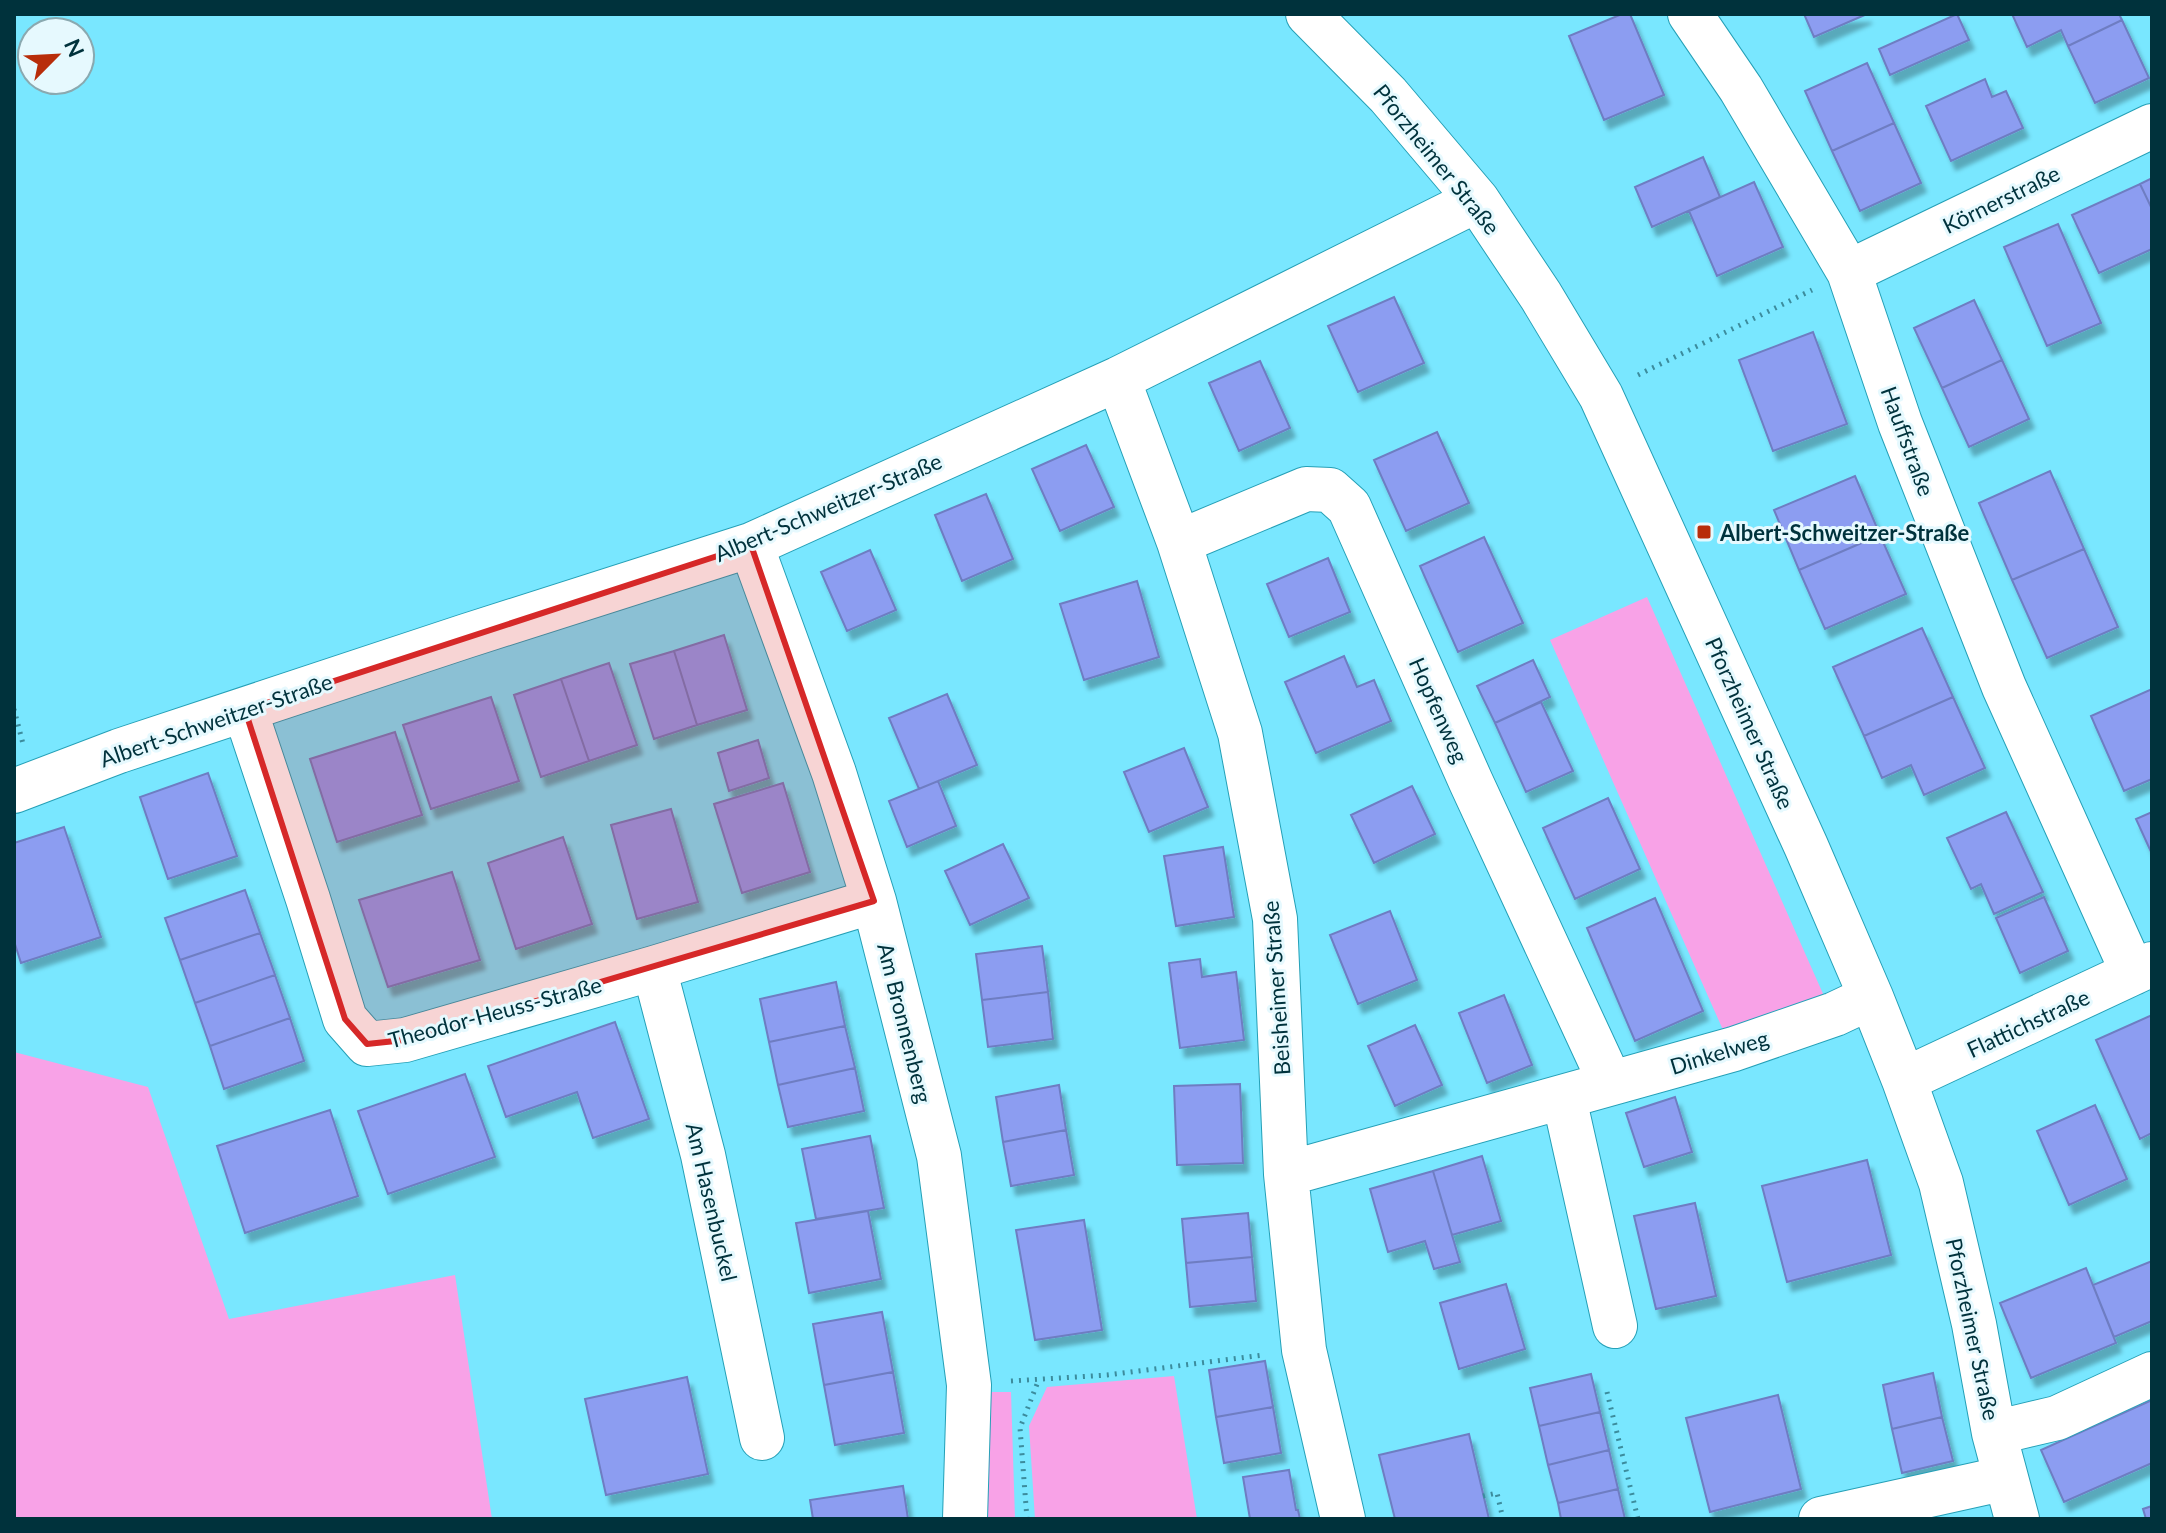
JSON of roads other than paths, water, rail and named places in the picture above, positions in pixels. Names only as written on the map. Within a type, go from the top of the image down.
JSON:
[{"type":"street","name":"Pforzheimer Straße","points":[[1308,14],[1388,95],[1477,200],[1541,296],[1601,396],[1806,846],[1904,1080],[1941,1183],[1974,1324],[1994,1433],[2011,1498]]},
{"type":"street","name":"Hauffstraße","points":[[1690,14],[1741,89],[1849,272],[1900,423],[2004,687],[2143,968]]},
{"type":"street","name":"Körnerstraße","points":[[1849,272],[2152,126]]},
{"type":"street","name":"Albert-Schweitzer-Straße","points":[[14,791],[119,751],[751,545],[1118,379],[1477,200]]},
{"type":"street","name":"Beisheimer Straße","points":[[1118,379],[1179,542],[1240,733],[1275,919],[1286,1174],[1304,1350],[1343,1519]]},
{"type":"street","name":"Hopfenweg","points":[[1179,542],[1306,489],[1330,490],[1349,507],[1471,782],[1610,1082]]},
{"type":"street","name":"Am Bronnenberg","points":[[751,545],[834,773],[874,901],[939,1156],[969,1385],[965,1519]]},
{"type":"street","name":"Theodor-Heuss-Straße","points":[[245,710],[345,1019],[367,1044],[405,1040],[874,901]]},
{"type":"street","name":"Am Hasenbuckel","points":[[654,968],[703,1155],[762,1438]]},
{"type":"street","name":"Flattichstraße","points":[[1904,1080],[2143,968]]},
{"type":"street","name":"Dinkelweg","points":[[1286,1174],[1734,1049],[1835,1014],[1871,997]]},
{"type":"street","points":[[1564,1098],[1615,1326]]},
{"type":"street","points":[[1994,1433],[2057,1418],[2152,1374]]},
{"type":"street","points":[[1821,1519],[2011,1498]]},
{"type":"place","name":"Albert-Schweitzer-Straße","points":[[1704,532]]}]
